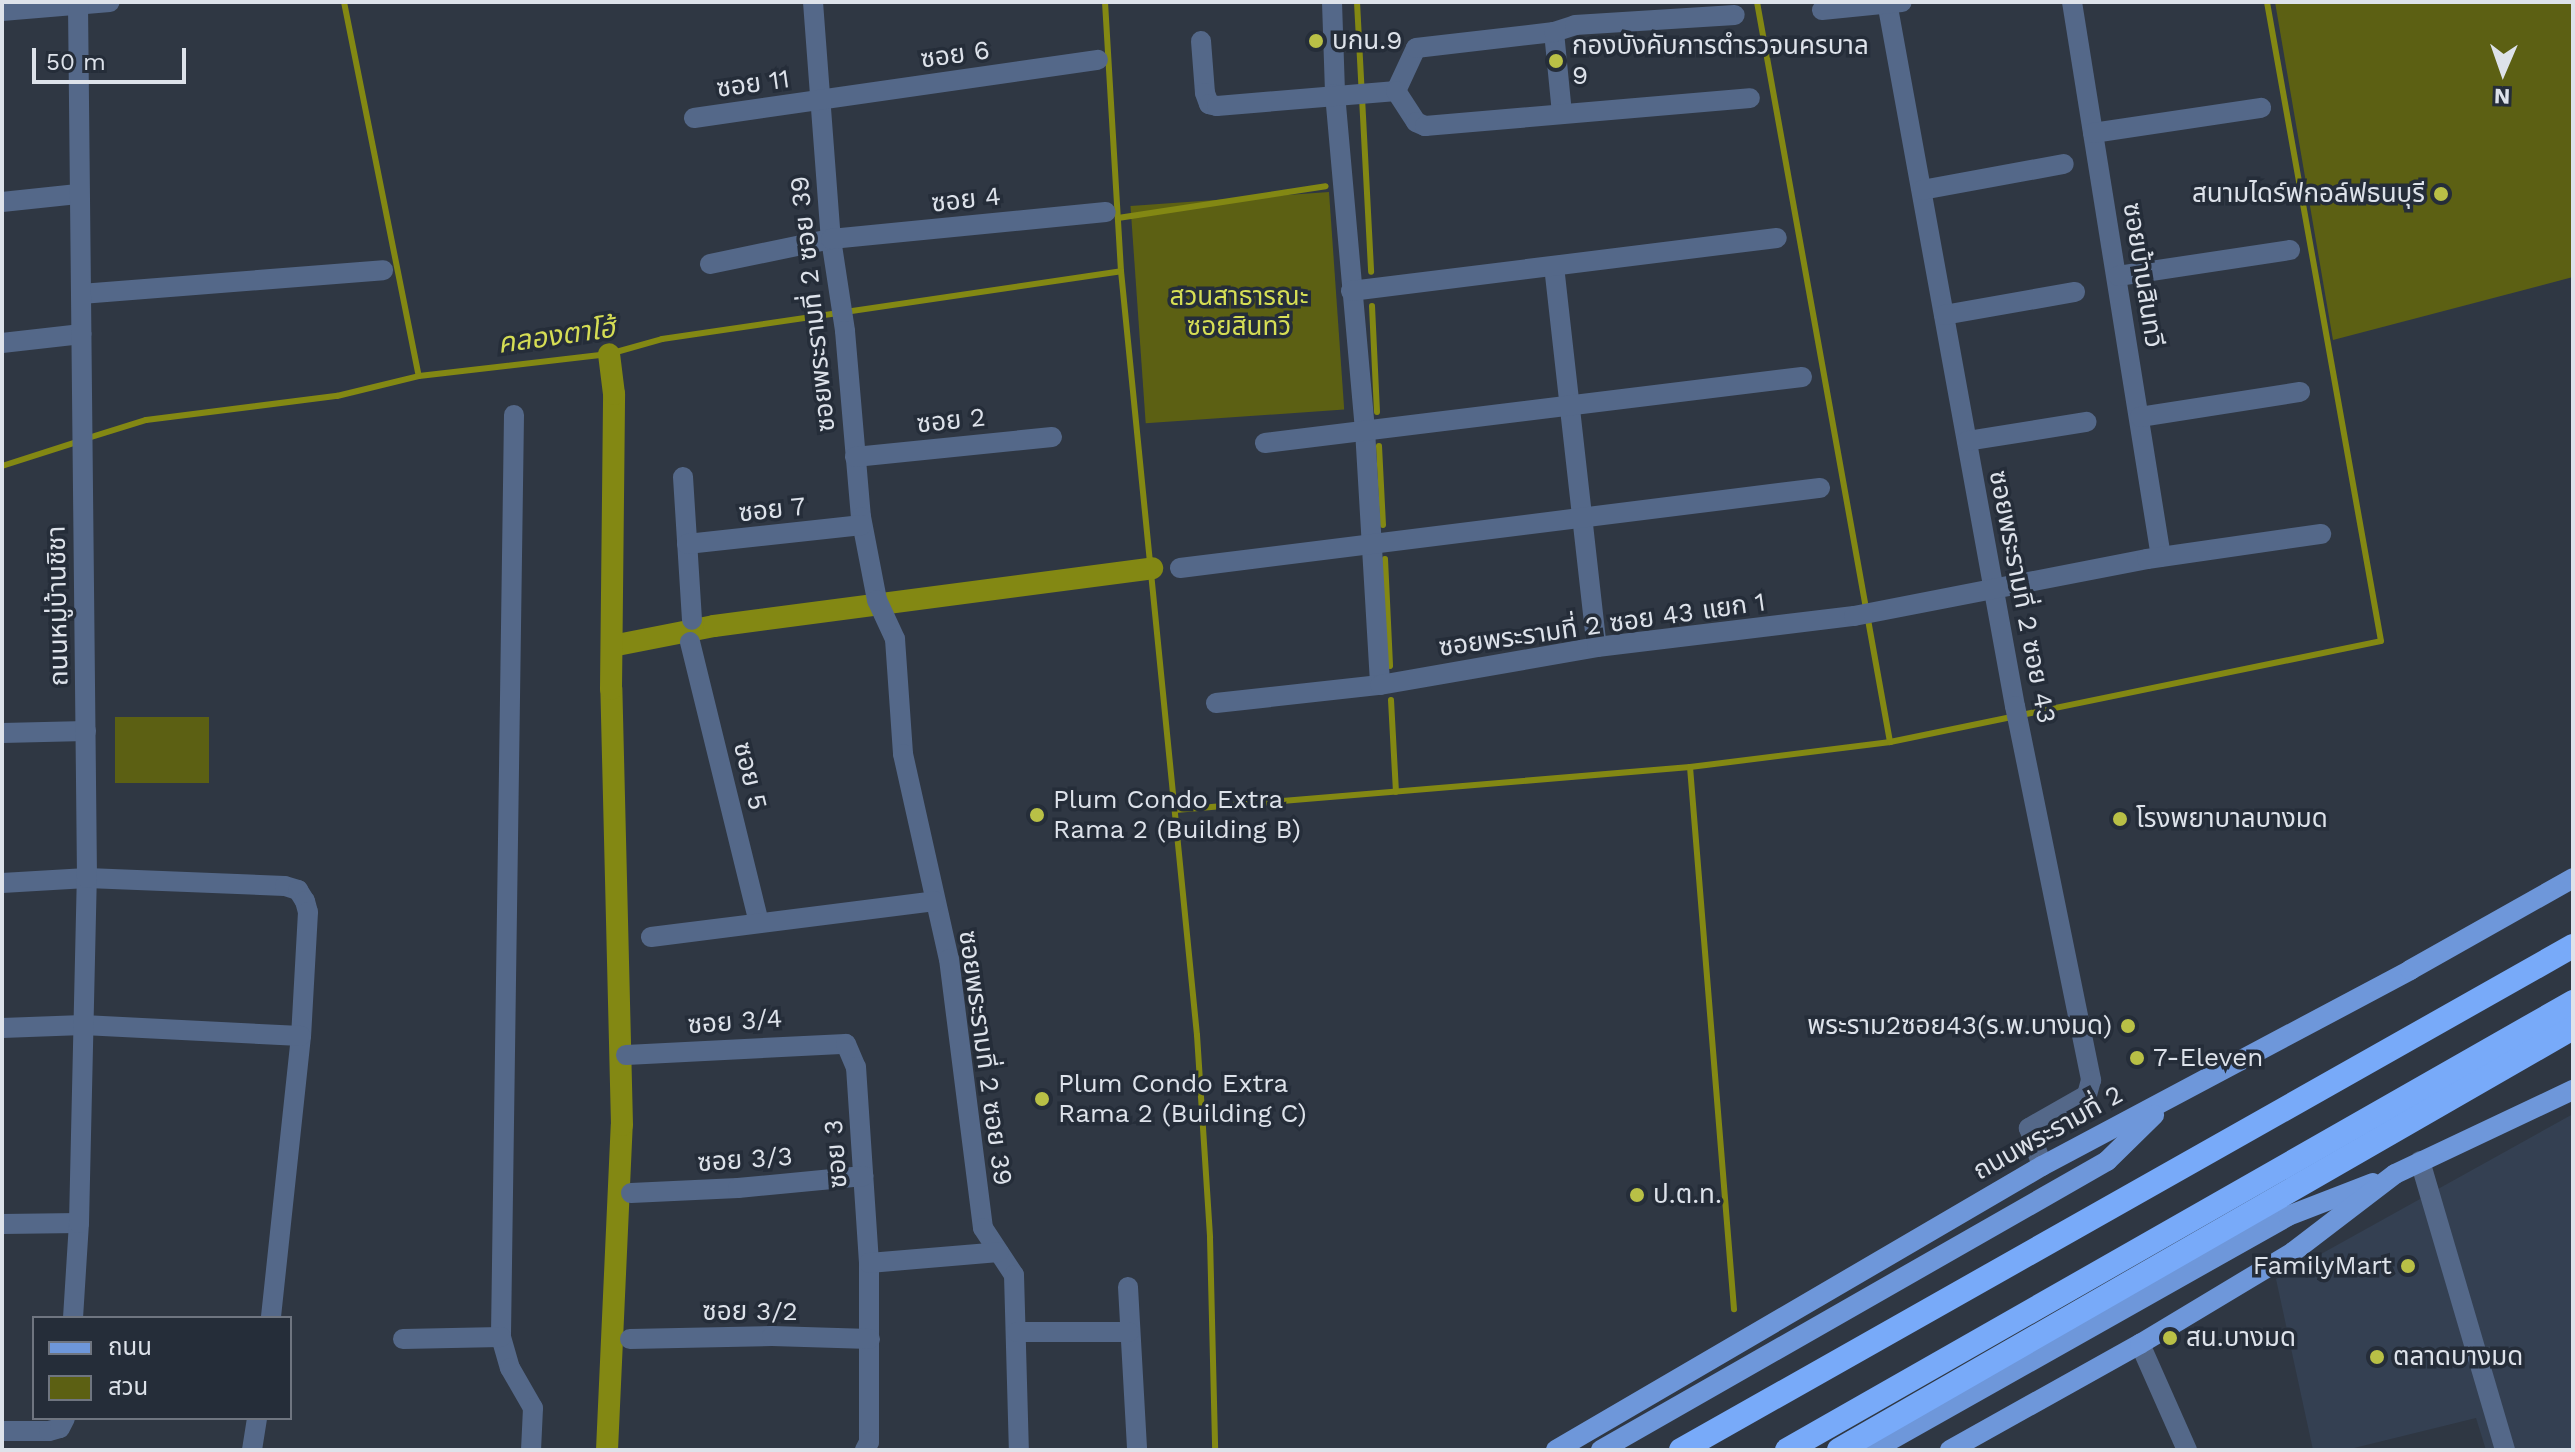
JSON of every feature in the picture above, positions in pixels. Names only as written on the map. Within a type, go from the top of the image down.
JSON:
[{"type":"highway","points":[[1681,1450],[2573,946]]},
{"type":"highway","points":[[1700,1450],[2573,952]]},
{"type":"highway","points":[[1787,1450],[2573,1002]]},
{"type":"highway","points":[[1839,1450],[2573,1028]]},
{"type":"main road","name":"ถนนพระรามที่ 2","points":[[1556,1450],[2042,1166],[2573,878]]},
{"type":"main road","points":[[1873,1450],[2288,1216],[2395,1174],[2573,1090]]},
{"type":"main road","points":[[1601,1450],[2107,1161],[2169,1099]]},
{"type":"main road","points":[[1950,1450],[2140,1344],[2293,1252],[2395,1174]]},
{"type":"street","points":[[2,11],[110,2]]},
{"type":"street","name":"ซอยพระรามที่ 2 ซอย 39","points":[[813,2],[831,239],[845,331],[862,525],[877,600],[897,654],[903,754],[949,959],[983,1228],[1014,1275],[1019,1450]]},
{"type":"street","points":[[1332,2],[1335,94],[1365,430],[1380,685]]},
{"type":"street","name":"ซอยบ้านสินทวี","points":[[2072,2],[2161,557]]},
{"type":"street","points":[[1822,10],[1892,3]]},
{"type":"street","name":"ซอยพระรามที่ 2 ซอย 43","points":[[1892,3],[1922,190],[2015,706],[2091,1080],[2087,1095],[2029,1128],[2042,1166]]},
{"type":"street","name":"ถนนหมู่บ้านชิชา","points":[[73,1316],[79,1223],[87,878],[78,5]]},
{"type":"street","points":[[1396,91],[1416,48],[1554,32],[1575,25],[1735,15]]},
{"type":"street","points":[[1554,32],[1562,114]]},
{"type":"street","points":[[1201,41],[1205,93],[1209,104],[1217,106],[1396,91]]},
{"type":"street","name":"ซอย 6","points":[[820,101],[1098,60]]},
{"type":"street","points":[[1396,91],[1416,122],[1425,126],[1750,98]]},
{"type":"street","name":"ซอย 11","points":[[694,118],[820,101]]},
{"type":"street","points":[[2093,133],[2261,108]]},
{"type":"street","points":[[1922,190],[2064,164]]},
{"type":"street","points":[[2,202],[78,194]]},
{"type":"street","name":"ซอย 4","points":[[710,264],[831,239],[1106,212]]},
{"type":"street","points":[[1351,291],[1777,238]]},
{"type":"street","points":[[2118,276],[2290,250]]},
{"type":"street","points":[[1554,266],[1597,647]]},
{"type":"street","points":[[81,294],[383,270]]},
{"type":"street","points":[[1944,315],[2075,292]]},
{"type":"street","points":[[2,343],[81,334]]},
{"type":"street","points":[[1265,443],[1802,377]]},
{"type":"street","points":[[2140,417],[2300,392]]},
{"type":"street","points":[[514,415],[501,1337],[510,1368],[533,1408],[531,1450]]},
{"type":"street","points":[[1967,441],[2086,422]]},
{"type":"street","name":"ซอย 2","points":[[855,457],[1052,437]]},
{"type":"street","points":[[683,477],[692,620]]},
{"type":"street","points":[[1180,568],[1820,488]]},
{"type":"street","name":"ซอย 7","points":[[687,544],[862,525]]},
{"type":"street","points":[[1994,588],[2161,557],[2321,534]]},
{"type":"street","name":"ซอยพระรามที่ 2 ซอย 43 แยก 1","points":[[1216,703],[1380,685],[1597,647],[1854,616],[1994,588]]},
{"type":"street","name":"ซอย 5","points":[[690,642],[759,923]]},
{"type":"street","points":[[2,733],[86,731]]},
{"type":"street","points":[[2,883],[87,878],[285,886],[298,890],[308,912],[301,1036],[271,1316]]},
{"type":"street","points":[[651,937],[935,901]]},
{"type":"street","points":[[2,1028],[83,1025],[301,1036]]},
{"type":"street","name":"ซอย 3/4","points":[[626,1055],[821,1042],[846,1044]]},
{"type":"street","name":"ซอย 3","points":[[846,1044],[856,1067],[869,1263],[869,1442],[865,1450]]},
{"type":"street","points":[[2420,1161],[2505,1450]]},
{"type":"street","name":"ซอย 3/3","points":[[631,1193],[738,1188],[863,1176]]},
{"type":"street","points":[[2,1224],[79,1223]]},
{"type":"street","points":[[869,1263],[999,1252]]},
{"type":"street","points":[[1128,1287],[1137,1450]]},
{"type":"street","points":[[1017,1332],[1129,1332]]},
{"type":"street","name":"ซอย 3/2","points":[[630,1339],[772,1336],[870,1339]]},
{"type":"street","points":[[403,1339],[501,1337]]},
{"type":"street","points":[[2140,1344],[2187,1450]]},
{"type":"street","points":[[2,1431],[49,1431],[60,1428],[64,1420]]},
{"type":"street","points":[[252,1450],[257,1420]]},
{"type":"shaded area","points":[[2573,1114],[2573,1450],[2486,1450],[2476,1418],[2346,1450],[2313,1450],[2276,1279]]},
{"type":"green space","name":"สนามไดร์ฟกอล์ฟธนบุรี","points":[[2275,2],[2573,2],[2573,277],[2333,340]]},
{"type":"green space","name":"สวนสาธารณะ ซอยสินทวี","points":[[1329,192],[1344,409],[1146,423],[1130,206]]},
{"type":"green space","points":[[115,717],[209,717],[209,783],[115,783]]},
{"type":"waterway","points":[[344,2],[419,376]]},
{"type":"waterway","points":[[1105,2],[1121,271],[1197,1035],[1210,1238],[1215,1450]]},
{"type":"waterway","points":[[1357,2],[1371,272]]},
{"type":"waterway","points":[[1757,2],[1890,742]]},
{"type":"waterway","points":[[1175,810],[1690,767],[1890,742],[2381,641],[2267,2]]},
{"type":"waterway","points":[[1118,218],[1326,186]]},
{"type":"waterway","name":"คลองตาโฮ้","points":[[88,438],[146,420],[337,396],[419,376],[609,354],[662,339],[1121,271]]},
{"type":"waterway","points":[[1372,306],[1377,412]]},
{"type":"waterway","points":[[607,1450],[622,1125],[611,689],[614,394],[609,354]]},
{"type":"waterway","name":"คลองตาโฮ้","points":[[2,466],[77,442]]},
{"type":"waterway","points":[[1379,446],[1383,525]]},
{"type":"waterway","points":[[1385,559],[1390,666]]},
{"type":"waterway","points":[[612,646],[714,626],[1152,568]]},
{"type":"waterway","points":[[1391,700],[1396,792]]},
{"type":"waterway","points":[[1690,767],[1734,1309]]},
{"type":"place","name":"บกน.9","points":[[1316,41]]},
{"type":"place","name":"กองบังคับการตำรวจนครบาล 9","points":[[1556,61]]},
{"type":"place","name":"สนามไดร์ฟกอล์ฟธนบุรี","points":[[2441,194]]},
{"type":"place","name":"Plum Condo Extra Rama 2 (Building B)","points":[[1037,815]]},
{"type":"place","name":"โรงพยาบาลบางมด","points":[[2120,819]]},
{"type":"place","name":"พระราม2ซอย43(ร.พ.บางมด)","points":[[2128,1026]]},
{"type":"place","name":"7-Eleven","points":[[2137,1058]]},
{"type":"place","name":"Plum Condo Extra Rama 2 (Building C)","points":[[1042,1099]]},
{"type":"place","name":"ป.ต.ท.","points":[[1637,1195]]},
{"type":"place","name":"FamilyMart","points":[[2408,1266]]},
{"type":"place","name":"สน.บางมด","points":[[2170,1338]]},
{"type":"place","name":"ตลาดบางมด","points":[[2377,1357]]}]
